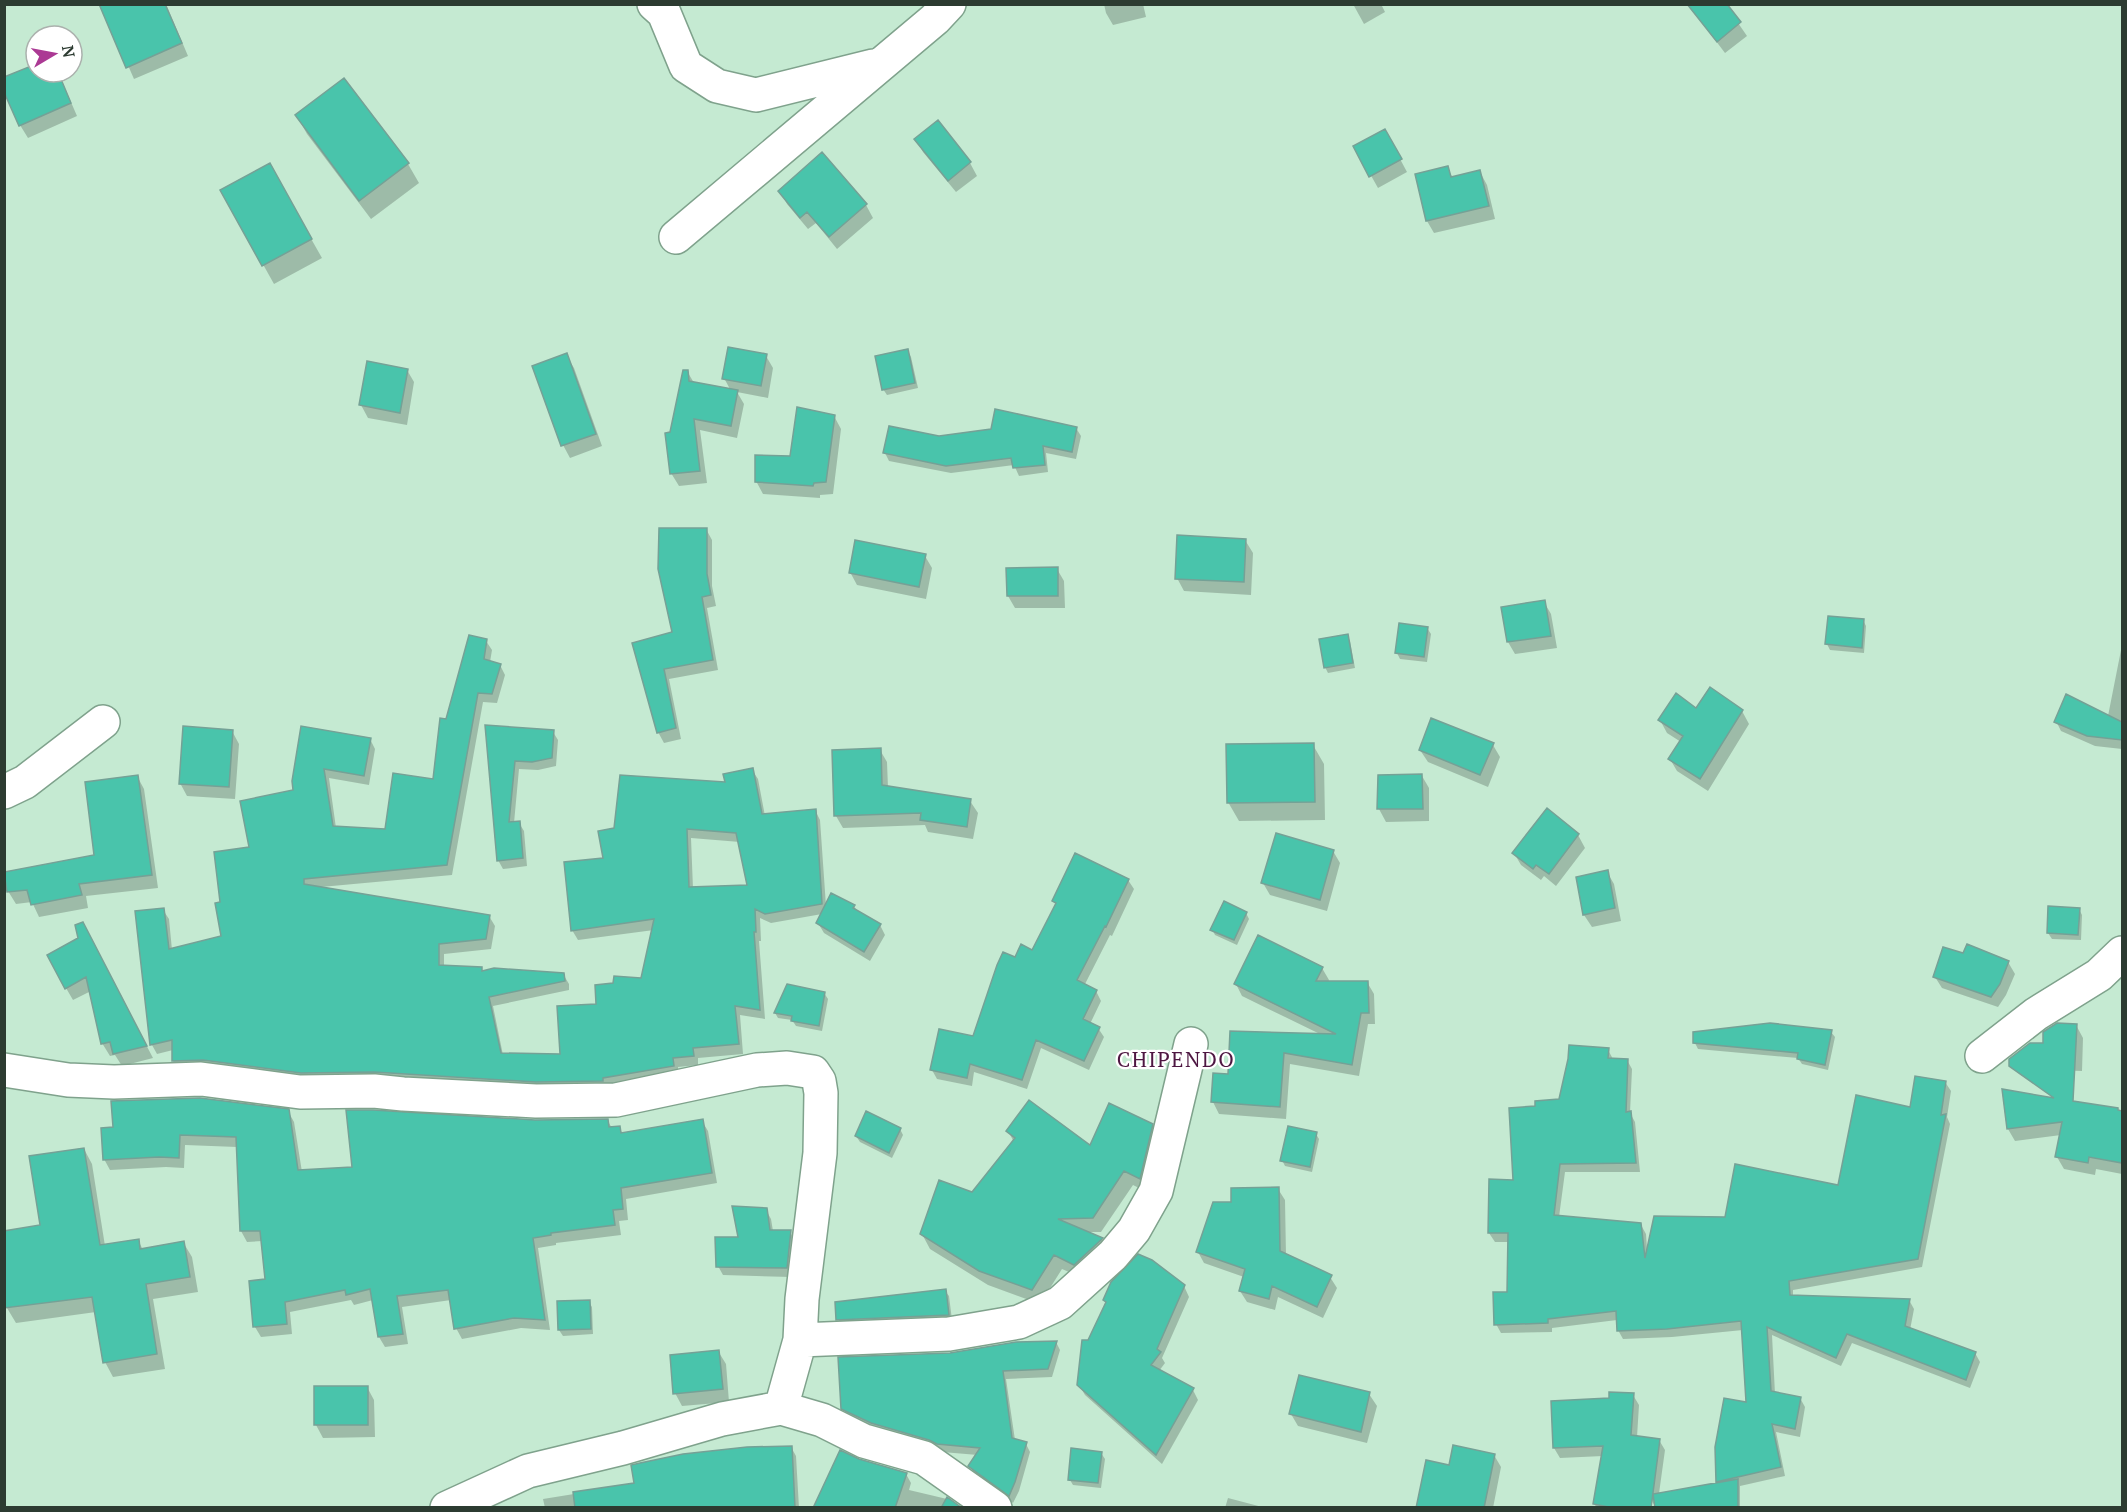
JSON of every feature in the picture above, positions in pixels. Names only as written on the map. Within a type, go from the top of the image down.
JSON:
[{"type":"street","points":[[654,4],[664,13],[686,66],[717,86],[756,95],[879,64]]},
{"type":"street","points":[[676,237],[935,19],[949,4]]},
{"type":"street","points":[[4,792],[25,782],[103,722]]},
{"type":"street","points":[[1982,1056],[2036,1014],[2099,975],[2122,953]]},
{"type":"street","points":[[800,1340],[949,1334],[1019,1322],[1060,1303],[1113,1255],[1134,1230],[1156,1191],[1191,1044]]},
{"type":"street","points":[[4,1070],[68,1080],[114,1082],[201,1079],[300,1092],[374,1091],[536,1101],[616,1100],[758,1070],[787,1068],[813,1072],[819,1081],[821,1093],[820,1153],[802,1299],[800,1340],[781,1408]]},
{"type":"street","points":[[447,1508],[528,1471],[623,1448],[722,1419],[781,1408],[822,1420],[864,1441],[924,1458],[995,1508]]},
{"type":"building","points":[[99,4],[165,4],[182,43],[126,68]]},
{"type":"building","points":[[1687,4],[1727,4],[1741,22],[1717,42]]},
{"type":"building","points":[[24,69],[24,84],[63,84],[71,103],[19,126],[4,92],[4,77]]},
{"type":"building","points":[[344,78],[409,163],[359,201],[295,115]]},
{"type":"building","points":[[938,120],[971,162],[948,181],[914,139]]},
{"type":"building","points":[[1385,129],[1402,159],[1369,177],[1353,146]]},
{"type":"building","points":[[822,152],[867,204],[829,237],[807,212],[800,218],[778,191]]},
{"type":"building","points":[[270,163],[312,239],[262,266],[220,190]]},
{"type":"building","points":[[1448,166],[1451,177],[1480,170],[1489,206],[1426,221],[1415,174]]},
{"type":"building","points":[[728,347],[767,354],[761,386],[722,379]]},
{"type":"building","points":[[908,349],[915,383],[882,390],[875,356]]},
{"type":"building","points":[[567,353],[596,434],[561,446],[532,366]]},
{"type":"building","points":[[367,361],[408,369],[400,413],[359,405]]},
{"type":"building","points":[[683,370],[688,370],[689,381],[738,390],[731,426],[694,419],[700,471],[670,474],[665,433],[670,432]]},
{"type":"building","points":[[797,407],[835,415],[826,482],[814,483],[813,486],[755,482],[755,455],[790,456]]},
{"type":"building","points":[[995,409],[1077,427],[1072,452],[1043,446],[1045,465],[1013,468],[1011,458],[946,466],[883,453],[889,426],[939,436],[991,429]]},
{"type":"building","points":[[659,528],[707,528],[707,574],[711,595],[702,597],[713,660],[664,669],[676,728],[657,733],[632,643],[672,632],[658,569]]},
{"type":"building","points":[[1177,535],[1246,539],[1244,582],[1175,579]]},
{"type":"building","points":[[855,540],[926,554],[919,587],[849,573]]},
{"type":"building","points":[[1058,567],[1058,596],[1007,596],[1006,568]]},
{"type":"building","points":[[1545,600],[1551,636],[1507,642],[1501,607]]},
{"type":"building","points":[[1828,616],[1864,619],[1862,648],[1825,644]]},
{"type":"building","points":[[1399,623],[1428,627],[1424,657],[1395,653]]},
{"type":"building","points":[[1348,634],[1353,663],[1324,668],[1319,639]]},
{"type":"building","points":[[469,635],[487,639],[484,659],[501,664],[492,694],[478,693],[447,865],[304,879],[304,884],[490,915],[486,939],[439,944],[439,965],[482,967],[482,971],[494,968],[564,973],[565,981],[489,997],[501,1053],[560,1054],[557,1006],[596,1004],[595,985],[613,983],[614,976],[641,978],[654,919],[571,931],[564,862],[603,858],[598,831],[614,828],[620,775],[725,782],[723,774],[753,768],[762,814],[816,809],[822,904],[765,914],[755,909],[756,932],[754,932],[760,1010],[735,1006],[739,1044],[693,1048],[694,1056],[673,1058],[674,1066],[603,1078],[603,1081],[536,1082],[374,1072],[301,1073],[203,1060],[172,1061],[172,1040],[150,1045],[135,911],[164,908],[169,949],[221,936],[215,903],[220,902],[214,852],[249,847],[240,801],[293,790],[292,781],[301,726],[371,738],[364,776],[324,769],[333,826],[385,829],[393,773],[433,779],[440,718],[446,719]],"holes":[[[687,829],[736,833],[747,885],[689,887]]]},
{"type":"building","points":[[1710,687],[1743,710],[1700,779],[1668,759],[1683,736],[1658,720],[1676,693],[1696,708]]},
{"type":"building","points":[[2066,694],[2122,722],[2122,740],[2087,736],[2054,722]]},
{"type":"building","points":[[1431,718],[1494,743],[1480,775],[1419,750]]},
{"type":"building","points":[[485,725],[554,730],[552,758],[532,762],[515,761],[509,822],[520,821],[523,858],[497,861]]},
{"type":"building","points":[[183,726],[233,730],[229,787],[179,784]]},
{"type":"building","points":[[1314,743],[1315,802],[1227,803],[1226,744]]},
{"type":"building","points":[[881,748],[882,785],[971,799],[967,827],[920,820],[921,813],[834,816],[832,750]]},
{"type":"building","points":[[1422,774],[1423,809],[1377,809],[1378,775]]},
{"type":"building","points":[[138,775],[152,875],[79,884],[82,895],[31,905],[27,890],[7,892],[4,872],[94,855],[85,782]]},
{"type":"building","points":[[1547,808],[1579,834],[1549,874],[1536,865],[1533,869],[1512,853]]},
{"type":"building","points":[[1276,833],[1334,850],[1320,900],[1261,883]]},
{"type":"building","points":[[1075,853],[1129,879],[1077,980],[1097,990],[1083,1019],[1100,1027],[1084,1061],[1036,1040],[1022,1080],[970,1064],[967,1078],[930,1070],[939,1029],[973,1036],[1003,952],[1015,957],[1021,944],[1032,950],[1056,903],[1052,901]]},
{"type":"building","points":[[1608,870],[1615,908],[1583,915],[1576,877]]},
{"type":"building","points":[[831,893],[855,905],[853,908],[881,924],[864,952],[816,923]]},
{"type":"building","points":[[1224,901],[1247,912],[1234,940],[1210,930]]},
{"type":"building","points":[[2048,906],[2080,908],[2078,935],[2047,933]]},
{"type":"building","points":[[83,922],[147,1046],[113,1054],[110,1042],[101,1044],[86,977],[65,989],[47,955],[78,938],[75,925]]},
{"type":"building","points":[[1258,935],[1323,967],[1316,981],[1368,981],[1369,1013],[1361,1013],[1352,1065],[1284,1053],[1280,1107],[1211,1102],[1213,1073],[1228,1074],[1230,1031],[1336,1034],[1234,984]]},
{"type":"building","points":[[1967,944],[2009,961],[2000,984],[1991,997],[1933,977],[1943,947],[1963,953]]},
{"type":"building","points":[[787,984],[825,992],[819,1026],[791,1021],[792,1016],[774,1013]]},
{"type":"building","points":[[1770,1023],[1832,1030],[1825,1065],[1797,1059],[1798,1053],[1693,1043],[1693,1032]]},
{"type":"building","points":[[2057,1023],[2077,1024],[2073,1101],[2118,1108],[2122,1111],[2122,1163],[2089,1157],[2088,1163],[2055,1157],[2062,1122],[2007,1129],[2002,1089],[2054,1098],[2009,1066],[2009,1059],[2030,1043],[2043,1043],[2043,1032]]},
{"type":"building","points":[[1569,1045],[1609,1048],[1608,1058],[1628,1059],[1626,1112],[1631,1111],[1636,1163],[1560,1164],[1554,1215],[1641,1223],[1645,1258],[1654,1216],[1725,1217],[1735,1164],[1838,1185],[1856,1095],[1910,1107],[1915,1076],[1946,1081],[1941,1115],[1946,1114],[1918,1259],[1789,1281],[1790,1295],[1910,1299],[1905,1326],[1976,1352],[1966,1380],[1847,1334],[1836,1358],[1767,1327],[1771,1391],[1801,1397],[1795,1429],[1772,1424],[1781,1467],[1716,1482],[1715,1447],[1724,1398],[1746,1402],[1741,1321],[1667,1329],[1617,1331],[1616,1311],[1548,1319],[1548,1323],[1494,1325],[1493,1292],[1507,1292],[1508,1233],[1488,1233],[1489,1179],[1513,1180],[1509,1108],[1535,1106],[1535,1101],[1559,1099]]},
{"type":"building","points":[[200,1098],[289,1109],[298,1170],[352,1167],[346,1110],[373,1110],[535,1120],[608,1119],[609,1127],[620,1126],[621,1133],[703,1119],[712,1173],[621,1188],[623,1209],[613,1210],[615,1225],[551,1233],[551,1235],[533,1238],[545,1320],[514,1318],[454,1329],[448,1290],[397,1296],[403,1334],[378,1337],[370,1289],[346,1295],[345,1290],[285,1302],[287,1324],[253,1327],[249,1281],[265,1279],[260,1231],[240,1231],[236,1137],[180,1135],[179,1158],[103,1160],[101,1128],[113,1127],[111,1101]]},
{"type":"building","points":[[1029,1100],[1090,1145],[1109,1103],[1153,1124],[1140,1179],[1124,1171],[1093,1218],[1058,1219],[1103,1238],[1074,1265],[1054,1255],[1032,1290],[979,1271],[920,1234],[939,1180],[972,1192],[1015,1138],[1006,1131]]},
{"type":"building","points":[[866,1111],[901,1128],[889,1153],[855,1136]]},
{"type":"building","points":[[1288,1126],[1317,1132],[1310,1167],[1280,1161]]},
{"type":"building","points":[[84,1148],[100,1245],[139,1239],[140,1249],[184,1241],[190,1277],[146,1284],[157,1354],[103,1363],[92,1297],[4,1308],[4,1231],[40,1225],[29,1156]]},
{"type":"building","points":[[1279,1187],[1280,1251],[1332,1275],[1317,1307],[1272,1286],[1269,1299],[1239,1291],[1245,1269],[1196,1252],[1213,1202],[1231,1202],[1231,1188]]},
{"type":"building","points":[[732,1206],[767,1208],[770,1230],[791,1230],[787,1268],[716,1267],[715,1237],[738,1237]]},
{"type":"building","points":[[1138,1254],[1152,1260],[1185,1285],[1157,1349],[1161,1352],[1151,1365],[1194,1388],[1156,1455],[1077,1385],[1082,1340],[1088,1340],[1106,1302],[1103,1300],[1111,1282]]},
{"type":"building","points":[[946,1289],[949,1315],[836,1320],[835,1302]]},
{"type":"building","points":[[590,1300],[591,1329],[558,1330],[557,1301]]},
{"type":"building","points":[[1057,1341],[1048,1369],[1003,1371],[1012,1438],[1027,1442],[1009,1496],[968,1466],[980,1448],[937,1444],[871,1423],[841,1409],[838,1357],[950,1353],[1016,1342]]},
{"type":"building","points":[[719,1350],[723,1389],[673,1394],[670,1355]]},
{"type":"building","points":[[1299,1375],[1370,1392],[1361,1432],[1289,1414]]},
{"type":"building","points":[[314,1386],[368,1386],[368,1425],[314,1425]]},
{"type":"building","points":[[1609,1392],[1634,1393],[1631,1435],[1660,1439],[1651,1508],[1614,1508],[1593,1504],[1603,1446],[1553,1448],[1551,1401],[1609,1398]]},
{"type":"building","points":[[1453,1445],[1495,1454],[1484,1508],[1416,1508],[1426,1460],[1449,1465]]},
{"type":"building","points":[[792,1446],[795,1508],[575,1508],[573,1492],[634,1483],[631,1465],[683,1454],[747,1447]]},
{"type":"building","points":[[1071,1448],[1102,1452],[1098,1483],[1068,1480]]},
{"type":"building","points":[[840,1450],[859,1459],[907,1473],[895,1508],[813,1508]]},
{"type":"building","points":[[1738,1479],[1738,1508],[1655,1508],[1653,1494]]},
{"type":"building","points":[[947,1497],[962,1508],[941,1508]]},
{"type":"district","name":"CHIPENDO","points":[[1176,1059]]}]
